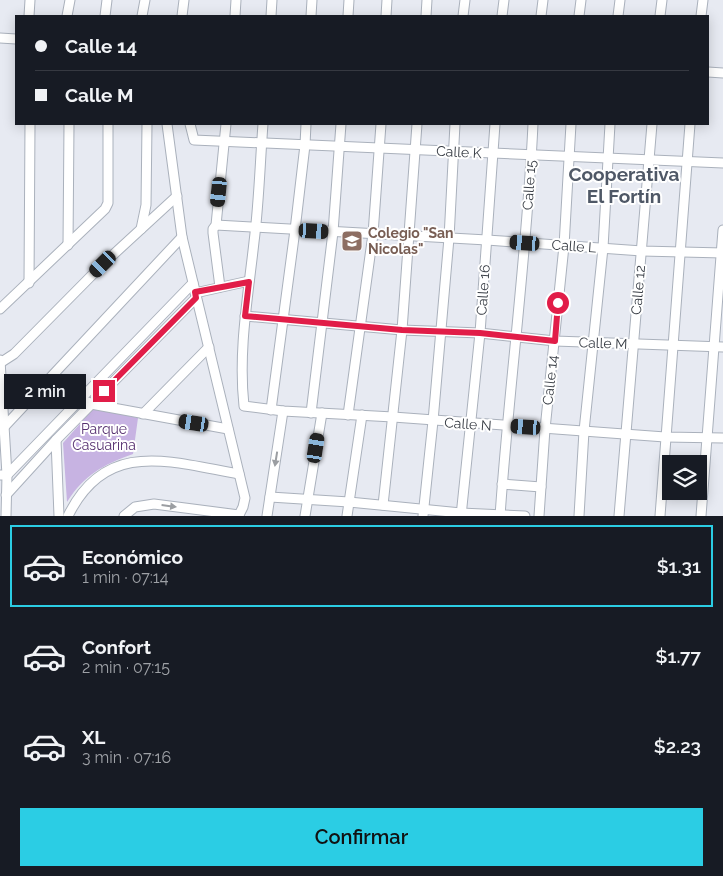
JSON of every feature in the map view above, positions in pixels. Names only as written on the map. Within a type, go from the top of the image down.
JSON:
[{"type":"street","points":[[29,15],[30,0]]},
{"type":"street","points":[[67,15],[70,0]]},
{"type":"street","points":[[105,15],[107,0]]},
{"type":"street","points":[[142,15],[145,0]]},
{"type":"street","points":[[182,15],[184,0]]},
{"type":"street","points":[[235,15],[236,0]]},
{"type":"street","points":[[271,15],[272,0]]},
{"type":"street","points":[[311,15],[312,0]]},
{"type":"street","points":[[348,15],[349,0]]},
{"type":"street","points":[[386,15],[387,0]]},
{"type":"street","points":[[426,15],[427,0]]},
{"type":"street","points":[[463,15],[465,0]]},
{"type":"street","points":[[502,15],[504,0]]},
{"type":"street","points":[[541,15],[543,0]]},
{"type":"street","points":[[579,15],[581,0]]},
{"type":"street","points":[[618,15],[620,0]]},
{"type":"street","points":[[660,15],[662,0]]},
{"type":"street","points":[[701,15],[703,0]]},
{"type":"street","points":[[0,38],[15,39]]},
{"type":"street","points":[[709,72],[723,73]]},
{"type":"street","points":[[29,283],[30,125]]},
{"type":"street","points":[[68,245],[69,125]]},
{"type":"street","points":[[0,309],[105,209],[108,203],[108,125]]},
{"type":"street","points":[[140,230],[146,205],[147,125]]},
{"type":"street","points":[[124,516],[135,507],[154,504],[240,515],[245,498],[182,237],[167,125]]},
{"type":"street","name":"Calle K","points":[[190,125],[194,140],[723,164]]},
{"type":"street","points":[[220,287],[213,233],[216,225],[226,125]]},
{"type":"street","points":[[245,316],[255,228],[263,125]]},
{"type":"street","points":[[271,410],[295,230],[306,125]]},
{"type":"street","points":[[311,412],[323,322],[341,125]]},
{"type":"street","points":[[348,414],[373,234],[381,125]]},
{"type":"street","points":[[392,516],[388,506],[393,417],[402,330],[417,125]]},
{"type":"street","points":[[424,513],[434,421],[449,238],[455,125]]},
{"type":"street","name":"Calle 16","points":[[461,515],[480,333],[495,125]]},
{"type":"street","name":"Calle 15","points":[[500,515],[506,426],[517,337],[525,243],[532,125]]},
{"type":"street","name":"Calle 14","points":[[539,516],[545,429],[564,246],[571,125]]},
{"type":"street","points":[[579,516],[584,431],[603,248],[610,125]]},
{"type":"street","name":"Calle 12","points":[[619,516],[652,125]]},
{"type":"street","points":[[660,516],[690,125]]},
{"type":"street","points":[[6,516],[6,495],[3,475],[4,426],[0,362],[14,354],[103,264],[177,196]]},
{"type":"street","name":"Calle L","points":[[216,225],[487,240],[642,251],[722,253]]},
{"type":"street","points":[[701,516],[706,439],[718,346],[723,230]]},
{"type":"street","points":[[4,426],[182,237]]},
{"type":"street","points":[[6,495],[56,440],[196,295],[220,287],[249,282]]},
{"type":"street","points":[[3,475],[82,398],[193,283]]},
{"type":"street","name":"Calle M","points":[[245,316],[402,330],[480,333],[555,341],[718,346]]},
{"type":"street","name":"Calle N","points":[[245,316],[241,378],[244,406],[283,411],[393,417],[666,438],[723,438]]},
{"type":"street","points":[[143,414],[208,347]]},
{"type":"street","points":[[82,398],[91,404],[228,428]]},
{"type":"street","points":[[267,516],[283,411]]},
{"type":"street","points":[[305,516],[322,413]]},
{"type":"street","points":[[347,516],[362,415]]},
{"type":"street","points":[[56,440],[60,516]]},
{"type":"street","points":[[68,516],[77,498],[90,483],[108,470],[122,464],[146,460],[162,461],[238,474]]},
{"type":"street","points":[[502,484],[541,487]]},
{"type":"street","points":[[270,497],[388,506],[424,513],[525,516]]},
{"type":"green space","name":"Parque Casuarina","points":[[94,408],[138,418],[133,454],[113,462],[88,477],[67,502],[63,443]]},
{"type":"place","name":"Colegio \"San Nicolas\"","points":[[352,241]]},
{"type":"district","name":"Cooperativa El Fortín","points":[[624,185]]},
{"type":"route","points":[[104,391],[196,298],[195,292],[220,287],[249,282],[245,316],[402,330],[480,333],[555,341],[558,303]]}]
